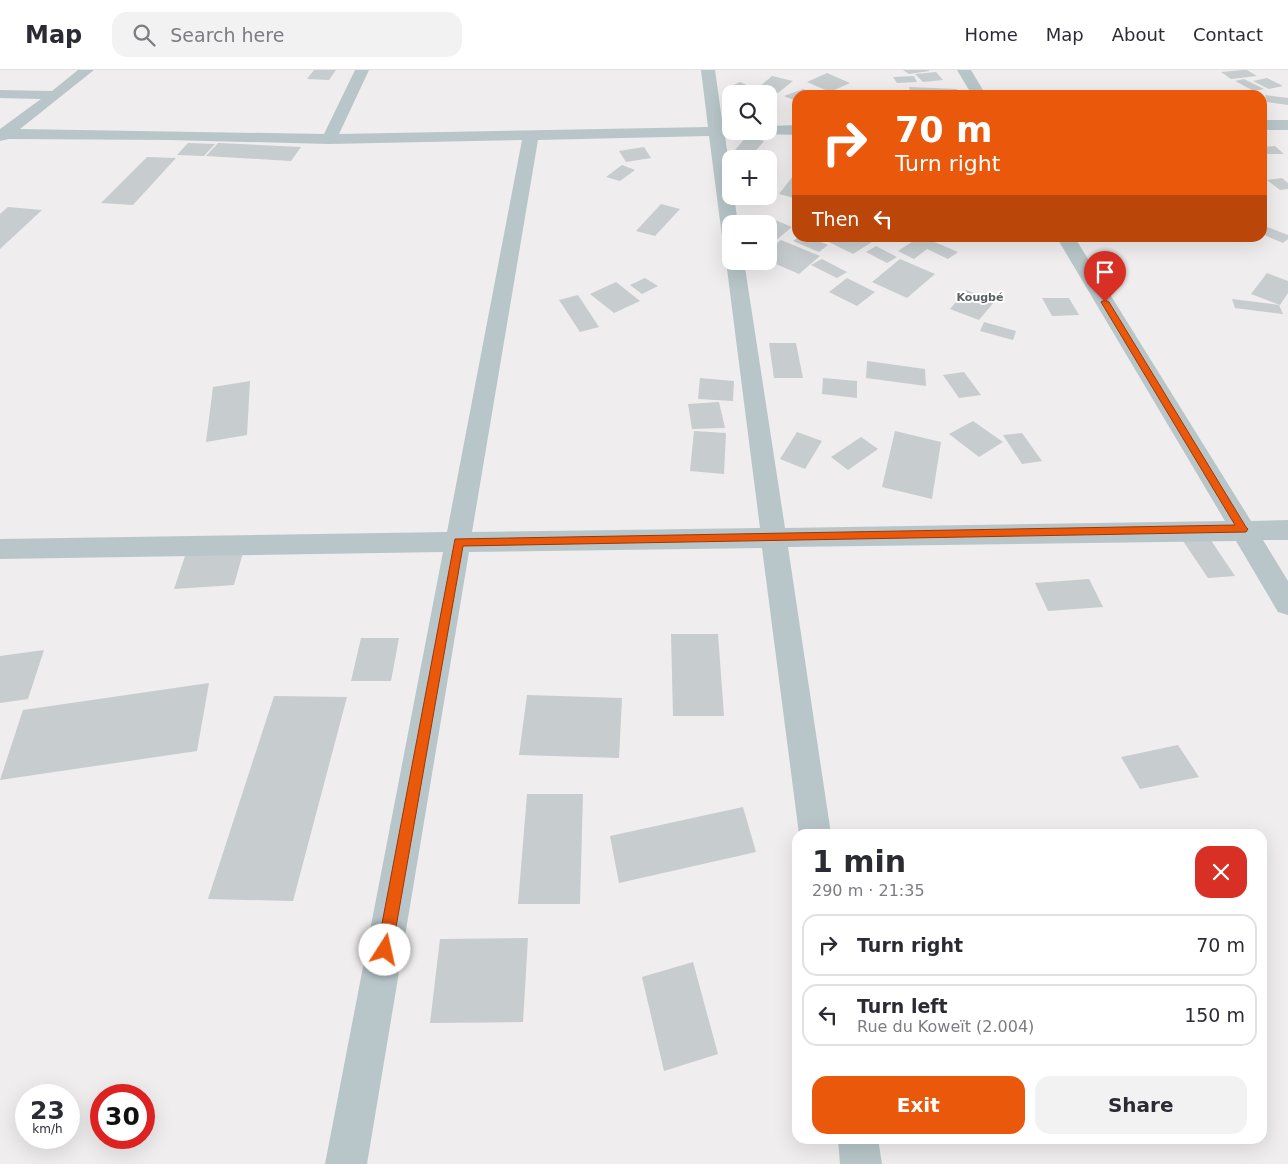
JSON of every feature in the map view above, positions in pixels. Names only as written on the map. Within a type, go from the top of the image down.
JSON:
[{"type":"street","points":[[2,135],[87,70]]},
{"type":"street","points":[[329,139],[362,70]]},
{"type":"street","points":[[708,70],[728,215]]},
{"type":"street","points":[[964,70],[976,90]]},
{"type":"street","points":[[0,94],[54,95]]},
{"type":"street","points":[[1267,125],[1288,125]]},
{"type":"street","points":[[777,130],[792,130]]},
{"type":"street","points":[[2,135],[170,135],[329,139],[722,132]]},
{"type":"street","points":[[346,1164],[531,135]]},
{"type":"street","points":[[1068,242],[1288,604]]},
{"type":"street","points":[[736,270],[814,829]]},
{"type":"street","points":[[0,549],[1243,529],[1288,530]]},
{"type":"street","points":[[859,1144],[861,1164]]},
{"type":"building","points":[[314,70],[336,70],[329,80],[307,79]]},
{"type":"building","points":[[903,70],[929,70],[929,71],[909,74]]},
{"type":"building","points":[[1247,70],[1257,76],[1231,79],[1221,72]]},
{"type":"building","points":[[936,72],[943,80],[923,82],[915,74]]},
{"type":"building","points":[[827,73],[850,83],[834,90],[825,90],[807,82]]},
{"type":"building","points":[[772,76],[793,81],[778,93],[777,85],[762,85]]},
{"type":"building","points":[[914,76],[917,82],[897,83],[893,77]]},
{"type":"building","points":[[1267,78],[1283,86],[1269,89],[1253,81]]},
{"type":"building","points":[[1244,79],[1264,89],[1252,90],[1235,81]]},
{"type":"building","points":[[740,82],[747,85],[734,85]]},
{"type":"building","points":[[909,87],[957,90],[910,90]]},
{"type":"building","points":[[792,93],[792,99],[784,96]]},
{"type":"building","points":[[1267,95],[1288,98],[1288,105],[1267,102]]},
{"type":"building","points":[[744,140],[764,141],[756,150],[735,150]]},
{"type":"building","points":[[188,143],[215,144],[204,156],[177,155]]},
{"type":"building","points":[[218,143],[301,147],[291,161],[206,156]]},
{"type":"building","points":[[1275,146],[1284,154],[1267,154],[1267,147]]},
{"type":"building","points":[[644,147],[651,158],[626,162],[619,151]]},
{"type":"building","points":[[147,157],[176,158],[133,205],[101,203]]},
{"type":"building","points":[[622,165],[635,170],[620,181],[606,177]]},
{"type":"building","points":[[792,177],[792,197],[779,194]]},
{"type":"building","points":[[1282,178],[1288,183],[1288,189],[1280,190],[1267,180]]},
{"type":"building","points":[[661,204],[680,209],[655,236],[636,231]]},
{"type":"building","points":[[8,207],[42,210],[0,249],[0,214]]},
{"type":"building","points":[[777,221],[792,227],[777,240]]},
{"type":"building","points":[[1267,227],[1288,235],[1288,239],[1283,243],[1267,236]]},
{"type":"building","points":[[781,240],[820,256],[799,274],[777,264],[777,243]]},
{"type":"building","points":[[795,242],[821,242],[828,245],[819,252]]},
{"type":"building","points":[[829,242],[872,242],[853,254]]},
{"type":"building","points":[[912,242],[934,242],[958,252],[948,259],[927,249],[914,259],[898,251]]},
{"type":"building","points":[[876,246],[897,257],[887,263],[866,252]]},
{"type":"building","points":[[822,259],[847,272],[837,278],[811,265]]},
{"type":"building","points":[[900,259],[935,274],[907,298],[872,282]]},
{"type":"building","points":[[1267,273],[1288,281],[1288,293],[1280,305],[1251,294]]},
{"type":"building","points":[[645,278],[658,286],[642,294],[630,285]]},
{"type":"building","points":[[847,278],[875,292],[857,306],[829,292]]},
{"type":"building","points":[[616,282],[640,301],[614,313],[590,294]]},
{"type":"building","points":[[966,290],[995,301],[979,320],[950,309]]},
{"type":"building","points":[[578,295],[599,327],[580,332],[559,300]]},
{"type":"building","points":[[1042,298],[1069,298],[1079,315],[1052,316]]},
{"type":"building","points":[[1232,299],[1279,305],[1283,314],[1235,308]]},
{"type":"building","points":[[984,322],[1016,331],[1013,340],[980,331]]},
{"type":"building","points":[[769,343],[796,343],[803,378],[774,378]]},
{"type":"building","points":[[867,361],[925,369],[926,386],[866,378]]},
{"type":"building","points":[[964,372],[981,395],[959,398],[943,375]]},
{"type":"building","points":[[700,378],[734,381],[733,401],[698,399]]},
{"type":"building","points":[[823,378],[857,381],[857,398],[822,394]]},
{"type":"building","points":[[250,381],[247,435],[206,442],[213,387]]},
{"type":"building","points":[[719,402],[725,428],[692,429],[688,404]]},
{"type":"building","points":[[973,421],[1003,442],[979,457],[949,434]]},
{"type":"building","points":[[694,431],[726,433],[724,474],[690,471]]},
{"type":"building","points":[[895,431],[941,442],[932,499],[882,487]]},
{"type":"building","points":[[797,432],[822,441],[805,469],[780,459]]},
{"type":"building","points":[[1022,433],[1042,461],[1022,464],[1003,435]]},
{"type":"building","points":[[861,437],[878,449],[848,470],[831,457]]},
{"type":"building","points":[[1210,539],[1235,576],[1208,578],[1183,541]]},
{"type":"building","points":[[244,549],[234,585],[174,589],[186,553]]},
{"type":"building","points":[[1089,579],[1103,607],[1048,611],[1035,583]]},
{"type":"building","points":[[671,634],[718,634],[724,716],[673,716]]},
{"type":"building","points":[[361,638],[399,638],[391,681],[351,681]]},
{"type":"building","points":[[44,650],[28,699],[0,703],[0,656]]},
{"type":"building","points":[[209,683],[197,751],[0,780],[23,710]]},
{"type":"building","points":[[527,695],[622,698],[619,758],[519,755]]},
{"type":"building","points":[[274,696],[347,697],[293,901],[208,899]]},
{"type":"building","points":[[1178,745],[1199,777],[1140,789],[1121,757]]},
{"type":"building","points":[[527,794],[583,794],[580,904],[518,904]]},
{"type":"building","points":[[743,807],[756,852],[619,883],[610,836]]},
{"type":"building","points":[[528,938],[523,1022],[430,1023],[440,939]]},
{"type":"building","points":[[693,962],[718,1054],[664,1071],[642,977]]},
{"type":"district","name":"Kougbé","points":[[980,297]]},
{"type":"route","points":[[385,950],[458,542],[1243,529],[1105,302]]}]
